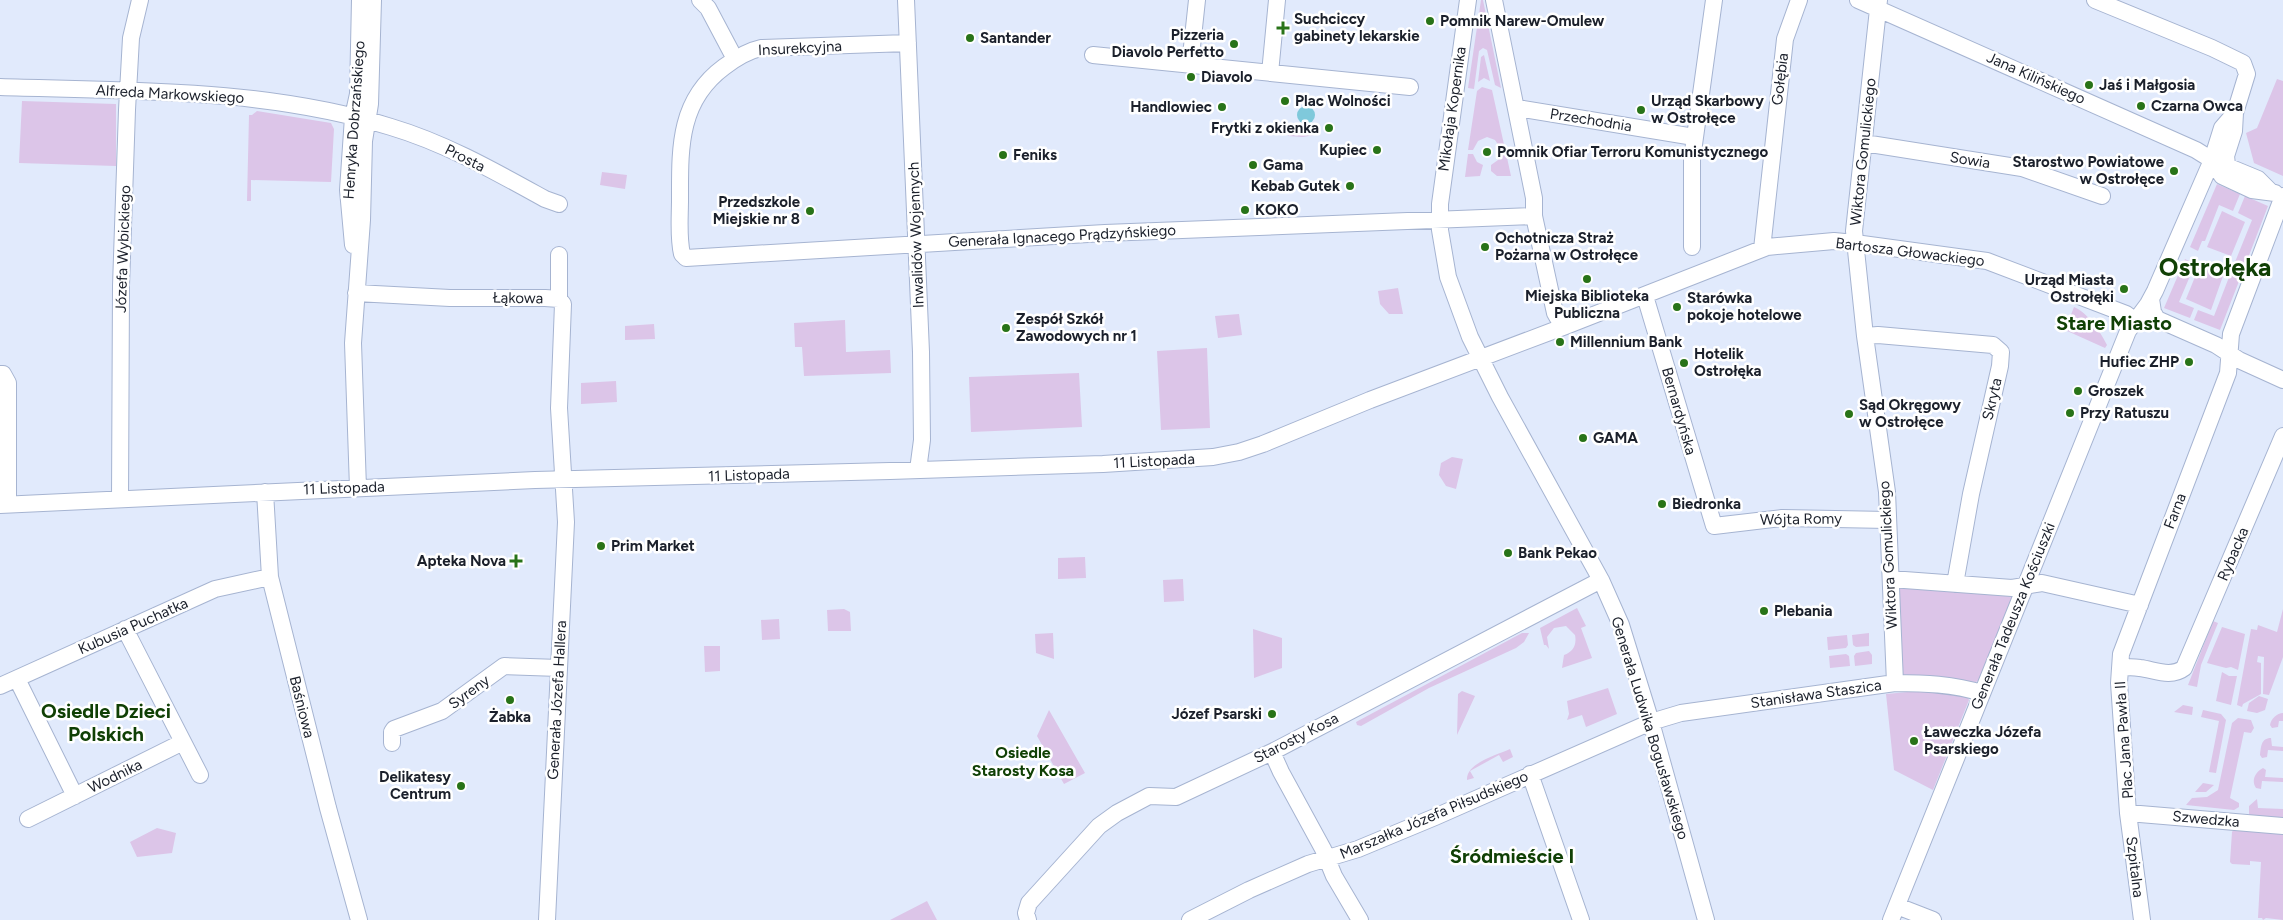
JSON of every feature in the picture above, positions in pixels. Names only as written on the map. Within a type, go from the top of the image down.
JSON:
[{"type":"street","name":"Józefa Wybickiego","points":[[120,498],[121,286],[131,38],[140,0]]},
{"type":"street","name":"Henryka Dobrzańskiego","points":[[358,488],[353,382],[356,293],[362,220],[364,141],[358,94],[360,0]]},
{"type":"street","name":"Henryka Dobrzańskiego","points":[[360,119],[373,0]]},
{"type":"street","points":[[700,0],[708,8],[735,59]]},
{"type":"street","name":"Inwalidów Wojennych","points":[[906,0],[918,245],[922,440],[918,470]]},
{"type":"street","points":[[1190,65],[1197,0]]},
{"type":"street","points":[[1270,73],[1277,0]]},
{"type":"street","name":"Mikołaja Kopernika","points":[[1468,0],[1446,154],[1439,219],[1448,277],[1460,314],[1480,358]]},
{"type":"street","points":[[1494,0],[1535,203],[1534,216],[1555,314],[1563,328]]},
{"type":"street","points":[[1692,247],[1691,184],[1694,136],[1714,0]]},
{"type":"street","name":"Gołębia","points":[[1762,249],[1785,39],[1798,0]]},
{"type":"street","name":"Jana Kilińskiego","points":[[1858,0],[1878,4],[2220,162]]},
{"type":"street","points":[[2095,0],[2115,4]]},
{"type":"street","name":"Wiktora Gomulickiego","points":[[1878,4],[1854,243],[1864,336],[1887,492],[1894,684]]},
{"type":"street","name":"Generała Tadeusza Kościuszki","points":[[1894,913],[1981,693],[2136,320],[2151,299],[2220,162],[2226,156],[2234,131],[2235,113],[2246,80],[2246,68],[2241,61],[2115,4]]},
{"type":"street","name":"Insurekcyjna","points":[[686,258],[682,254],[680,242],[680,156],[684,129],[693,103],[705,85],[735,59],[753,50],[762,48],[908,42]]},
{"type":"street","points":[[1093,55],[1410,87]]},
{"type":"street","name":"Alfreda Markowskiego","points":[[0,87],[238,96],[360,119]]},
{"type":"street","name":"Przechodnia","points":[[1517,108],[1694,136]]},
{"type":"street","name":"Prosta","points":[[360,119],[391,126],[430,140],[545,199],[559,204]]},
{"type":"street","name":"Sowia","points":[[1864,143],[2022,168],[2102,196]]},
{"type":"street","points":[[2220,162],[2222,176],[2252,190],[2279,195]]},
{"type":"street","name":"Farna","points":[[2120,668],[2126,640],[2228,373],[2231,355],[2231,334],[2279,195]]},
{"type":"street","points":[[1439,219],[1534,216]]},
{"type":"street","name":"Generała Ignacego Prądzyńskiego","points":[[686,258],[1096,234],[1439,219]]},
{"type":"street","name":"Bartosza Głowackiego","points":[[1480,358],[1563,328],[1762,249],[1807,242],[1834,241],[1978,259],[2126,314],[2131,320],[2136,320]]},
{"type":"street","points":[[559,255],[559,299]]},
{"type":"street","name":"Łąkowa","points":[[356,293],[559,299],[562,304],[559,408],[562,479]]},
{"type":"street","name":"Bernardyńska","points":[[1645,296],[1714,526]]},
{"type":"street","points":[[2151,299],[2153,312],[2157,319],[2216,345],[2231,355],[2283,380]]},
{"type":"street","name":"Skryta","points":[[1864,336],[1878,335],[1993,345],[2001,352],[2000,366],[1971,494],[1955,584]]},
{"type":"street","name":"11 Listopada","points":[[4,504],[562,479],[1103,464],[1222,456],[1257,446],[1480,358]]},
{"type":"street","name":"Generała Ludwika Bogusławskiego","points":[[1480,358],[1601,580],[1621,625],[1651,722],[1706,920]]},
{"type":"street","points":[[0,374],[3,374],[8,382],[4,423],[4,504]]},
{"type":"street","name":"Rybacka","points":[[2180,671],[2187,663],[2283,436]]},
{"type":"street","name":"Generała Józefa Hallera","points":[[547,920],[566,522],[562,479]]},
{"type":"street","name":"Baśniowa","points":[[265,492],[270,577],[328,808],[359,920]]},
{"type":"street","name":"Wójta Romy","points":[[1714,526],[1759,519],[1888,520]]},
{"type":"street","name":"Kubusia Puchatka","points":[[0,686],[215,589],[270,577]]},
{"type":"street","points":[[1891,579],[2012,588],[2042,582],[2140,605]]},
{"type":"street","name":"Starosty Kosa","points":[[1028,920],[1026,913],[1029,903],[1104,821],[1149,796],[1176,797],[1272,752],[1601,580]]},
{"type":"street","points":[[125,628],[200,776]]},
{"type":"street","name":"Syreny","points":[[392,743],[392,732],[394,729],[442,711],[504,666],[559,668]]},
{"type":"street","name":"Plac Jana Pawła II","points":[[2128,813],[2120,668],[2137,667],[2169,673],[2180,671]]},
{"type":"street","name":"Wodnika","points":[[18,679],[75,796]]},
{"type":"street","name":"Stanisława Staszica","points":[[1651,722],[1682,713],[1894,684],[1922,684],[1967,688],[1981,693]]},
{"type":"street","name":"Marszałka Józefa Piłsudskiego","points":[[1190,920],[1249,890],[1308,864],[1358,849],[1426,821],[1651,722]]},
{"type":"street","name":"Wodnika","points":[[28,819],[183,742]]},
{"type":"street","points":[[1272,752],[1334,876],[1360,920]]},
{"type":"street","points":[[1530,774],[1581,920]]},
{"type":"street","name":"Szwedzka","points":[[2128,813],[2283,826]]},
{"type":"street","name":"Szpitalna","points":[[2128,813],[2142,920]]},
{"type":"street","points":[[1894,913],[1933,920]]},
{"type":"shaded area","points":[[1481,0],[1483,0],[1501,88],[1495,85],[1487,50],[1483,48],[1479,51],[1474,89],[1468,88]]},
{"type":"shaded area","points":[[1484,55],[1490,81],[1484,78],[1478,82],[1481,57]]},
{"type":"shaded area","points":[[2277,79],[2283,81],[2283,176],[2254,163],[2246,133],[2257,128]]},
{"type":"shaded area","points":[[1482,87],[1492,90],[1505,149],[1501,149],[1495,140],[1487,137],[1478,141],[1473,150],[1468,150],[1477,91]]},
{"type":"shaded area","points":[[22,101],[116,104],[116,166],[19,163]]},
{"type":"shaded area","points":[[257,111],[331,123],[334,129],[331,182],[251,180],[251,201],[247,201],[249,115]]},
{"type":"shaded area","points":[[1303,129],[1313,130],[1314,135],[1303,137],[1288,136],[1289,130],[1302,131]]},
{"type":"shaded area","points":[[1501,153],[1506,153],[1511,176],[1497,176],[1491,171],[1491,165],[1498,160]]},
{"type":"shaded area","points":[[1468,154],[1473,154],[1477,162],[1483,165],[1480,176],[1465,177]]},
{"type":"shaded area","points":[[602,172],[627,175],[625,189],[600,185]]},
{"type":"shaded area","points":[[2217,184],[2240,194],[2233,211],[2219,205],[2205,241],[2202,241],[2198,251],[2190,247]]},
{"type":"shaded area","points":[[2245,196],[2268,206],[2243,271],[2233,267],[2252,220],[2238,213]]},
{"type":"shaded area","points":[[2222,211],[2245,222],[2231,256],[2207,247]]},
{"type":"shaded area","points":[[2185,259],[2193,263],[2191,268],[2193,269],[2179,302],[2194,308],[2190,318],[2164,308]]},
{"type":"shaded area","points":[[2199,267],[2223,276],[2211,310],[2186,299]]},
{"type":"shaded area","points":[[2231,272],[2241,276],[2220,330],[2194,320],[2198,310],[2214,316]]},
{"type":"shaded area","points":[[1398,288],[1403,314],[1389,314],[1380,304],[1378,291]]},
{"type":"shaded area","points":[[2074,307],[2093,323],[2107,345],[2105,348],[2065,330]]},
{"type":"shaded area","points":[[1239,314],[1242,335],[1218,338],[1215,316]]},
{"type":"shaded area","points":[[845,320],[846,352],[890,350],[891,373],[804,376],[802,347],[795,347],[794,323]]},
{"type":"shaded area","points":[[654,324],[655,339],[625,340],[625,326]]},
{"type":"shaded area","points":[[1207,348],[1210,428],[1161,430],[1157,351]]},
{"type":"shaded area","points":[[1079,373],[1082,427],[971,432],[969,377]]},
{"type":"shaded area","points":[[616,381],[617,402],[581,404],[581,383]]},
{"type":"shaded area","points":[[1452,457],[1463,459],[1456,489],[1446,486],[1439,475],[1441,463]]},
{"type":"shaded area","points":[[1085,557],[1086,578],[1058,579],[1058,558]]},
{"type":"shaded area","points":[[1183,579],[1184,601],[1164,602],[1163,580]]},
{"type":"shaded area","points":[[1910,582],[1914,589],[2012,596],[2013,601],[1979,680],[1976,682],[1906,677],[1902,674],[1898,586]]},
{"type":"shaded area","points":[[1577,608],[1586,626],[1581,628],[1592,658],[1562,668],[1564,655],[1574,648],[1575,635],[1566,626],[1554,628],[1547,637],[1549,649],[1544,645],[1540,628]]},
{"type":"shaded area","points":[[844,609],[850,612],[851,631],[828,631],[827,610]]},
{"type":"shaded area","points":[[2283,609],[2283,657],[2269,695],[2263,694],[2264,657],[2258,656],[2257,662],[2261,663],[2261,694],[2243,704],[2242,707],[2237,705],[2251,629],[2257,630],[2258,625],[2277,632]]},
{"type":"shaded area","points":[[779,619],[780,639],[762,640],[761,620]]},
{"type":"shaded area","points":[[2213,621],[2218,623],[2201,665],[2197,687],[2188,685]]},
{"type":"shaded area","points":[[2222,627],[2245,634],[2238,670],[2207,663]]},
{"type":"shaded area","points":[[1253,629],[1282,638],[1282,668],[1254,678]]},
{"type":"shaded area","points":[[1053,633],[1054,659],[1036,653],[1035,634]]},
{"type":"shaded area","points":[[1522,633],[1529,633],[1524,642],[1516,648],[1429,688],[1361,726],[1357,725],[1356,722]]},
{"type":"shaded area","points":[[1869,633],[1869,646],[1856,647],[1853,645],[1852,635]]},
{"type":"shaded area","points":[[1847,635],[1848,645],[1846,648],[1828,650],[1827,637]]},
{"type":"shaded area","points":[[704,646],[720,646],[720,671],[705,672]]},
{"type":"shaded area","points":[[1869,651],[1872,655],[1872,664],[1855,666],[1854,656],[1856,653]]},
{"type":"shaded area","points":[[1846,654],[1849,656],[1850,666],[1830,668],[1829,656]]},
{"type":"shaded area","points":[[2222,672],[2229,676],[2237,676],[2231,705],[2216,701]]},
{"type":"shaded area","points":[[1608,688],[1617,714],[1586,727],[1582,715],[1567,720],[1569,714],[1567,701]]},
{"type":"shaded area","points":[[1929,690],[1967,696],[1969,700],[1933,790],[1894,770],[1886,694]]},
{"type":"shaded area","points":[[1462,691],[1475,696],[1457,735],[1458,694]]},
{"type":"shaded area","points":[[2259,696],[2268,699],[2265,710],[2257,713],[2247,711],[2249,703]]},
{"type":"shaded area","points":[[2183,705],[2193,707],[2192,715],[2174,712]]},
{"type":"shaded area","points":[[1049,710],[1085,773],[1064,784],[1037,736]]},
{"type":"shaded area","points":[[2203,710],[2221,714],[2226,720],[2216,773],[2209,772],[2219,721],[2201,717]]},
{"type":"shaded area","points":[[2283,713],[2283,721],[2279,721],[2278,727],[2272,728],[2270,725],[2273,719]]},
{"type":"shaded area","points":[[2238,718],[2251,720],[2254,728],[2251,733],[2244,732],[2230,798],[2239,803],[2239,807],[2234,810],[2186,805],[2192,798],[2207,797],[2218,790],[2232,723]]},
{"type":"shaded area","points":[[2268,738],[2271,738],[2272,746],[2283,747],[2283,751],[2268,750],[2267,757],[2262,758],[2260,755],[2262,744]]},
{"type":"shaded area","points":[[1510,749],[1513,757],[1503,762],[1499,755],[1470,771],[1483,760]]},
{"type":"shaded area","points":[[2263,768],[2266,770],[2265,777],[2283,778],[2283,782],[2262,781],[2261,789],[2256,788],[2255,777]]},
{"type":"shaded area","points":[[1470,771],[1474,778],[1467,780],[1468,774]]},
{"type":"shaded area","points":[[2203,783],[2214,785],[2206,792],[2195,792]]},
{"type":"shaded area","points":[[2257,799],[2258,808],[2283,809],[2283,819],[2249,816],[2249,806]]},
{"type":"shaded area","points":[[157,828],[176,833],[172,853],[137,857],[130,842]]},
{"type":"shaded area","points":[[2234,829],[2283,830],[2283,920],[2266,918],[2263,920],[2258,918],[2261,862],[2250,861],[2250,865],[2232,864],[2230,862],[2232,832]]},
{"type":"shaded area","points":[[927,901],[937,920],[890,920]]},
{"type":"water","points":[[1302,106],[1310,106],[1315,111],[1313,122],[1302,124],[1297,119],[1297,111]]},
{"type":"place","name":"Pomnik Narew-Omulew","points":[[1430,21]]},
{"type":"place","name":"Suchciccy gabinety lekarskie","points":[[1283,28]]},
{"type":"place","name":"Santander","points":[[970,38]]},
{"type":"place","name":"Pizzeria Diavolo Perfetto","points":[[1234,44]]},
{"type":"place","name":"Diavolo","points":[[1191,77]]},
{"type":"place","name":"Jaś i Małgosia","points":[[2089,85]]},
{"type":"place","name":"Plac Wolności","points":[[1285,101]]},
{"type":"place","name":"Czarna Owca","points":[[2141,106]]},
{"type":"place","name":"Handlowiec","points":[[1222,107]]},
{"type":"place","name":"Urząd Skarbowy w Ostrołęce","points":[[1641,110]]},
{"type":"place","name":"Frytki z okienka","points":[[1329,128]]},
{"type":"place","name":"Kupiec","points":[[1377,150]]},
{"type":"place","name":"Pomnik Ofiar Terroru Komunistycznego","points":[[1487,152]]},
{"type":"place","name":"Feniks","points":[[1003,155]]},
{"type":"place","name":"Gama","points":[[1253,165]]},
{"type":"place","name":"Starostwo Powiatowe w Ostrołęce","points":[[2174,171]]},
{"type":"place","name":"Kebab Gutek","points":[[1350,186]]},
{"type":"place","name":"KOKO","points":[[1245,210]]},
{"type":"place","name":"Przedszkole Miejskie nr 8","points":[[810,211]]},
{"type":"place","name":"Ochotnicza Straż Pożarna w Ostrołęce","points":[[1485,247]]},
{"type":"place","name":"Miejska Biblioteka Publiczna","points":[[1587,279]]},
{"type":"place","name":"Urząd Miasta Ostrołęki","points":[[2124,289]]},
{"type":"place","name":"Starówka pokoje hotelowe","points":[[1677,307]]},
{"type":"place","name":"Zespół Szkół Zawodowych nr 1","points":[[1006,328]]},
{"type":"place","name":"Millennium Bank","points":[[1560,342]]},
{"type":"place","name":"Hufiec ZHP","points":[[2189,362]]},
{"type":"place","name":"Hotelik Ostrołęka","points":[[1684,363]]},
{"type":"place","name":"Groszek","points":[[2078,391]]},
{"type":"place","name":"Przy Ratuszu","points":[[2070,413]]},
{"type":"place","name":"Sąd Okręgowy w Ostrołęce","points":[[1849,414]]},
{"type":"place","name":"GAMA","points":[[1583,438]]},
{"type":"place","name":"Biedronka","points":[[1662,504]]},
{"type":"place","name":"Prim Market","points":[[601,546]]},
{"type":"place","name":"Bank Pekao","points":[[1508,553]]},
{"type":"place","name":"Apteka Nova","points":[[516,561]]},
{"type":"place","name":"Plebania","points":[[1764,611]]},
{"type":"place","name":"Żabka","points":[[510,700]]},
{"type":"place","name":"Józef Psarski","points":[[1272,714]]},
{"type":"place","name":"Ławeczka Józefa Psarskiego","points":[[1914,741]]},
{"type":"place","name":"Delikatesy Centrum","points":[[461,786]]},
{"type":"district","name":"Ostrołęka","points":[[2215,267]]},
{"type":"district","name":"Stare Miasto","points":[[2114,323]]},
{"type":"district","name":"Osiedle Dzieci Polskich","points":[[106,722]]},
{"type":"district","name":"Osiedle Starosty Kosa","points":[[1023,761]]},
{"type":"district","name":"Śródmieście I","points":[[1512,856]]}]
